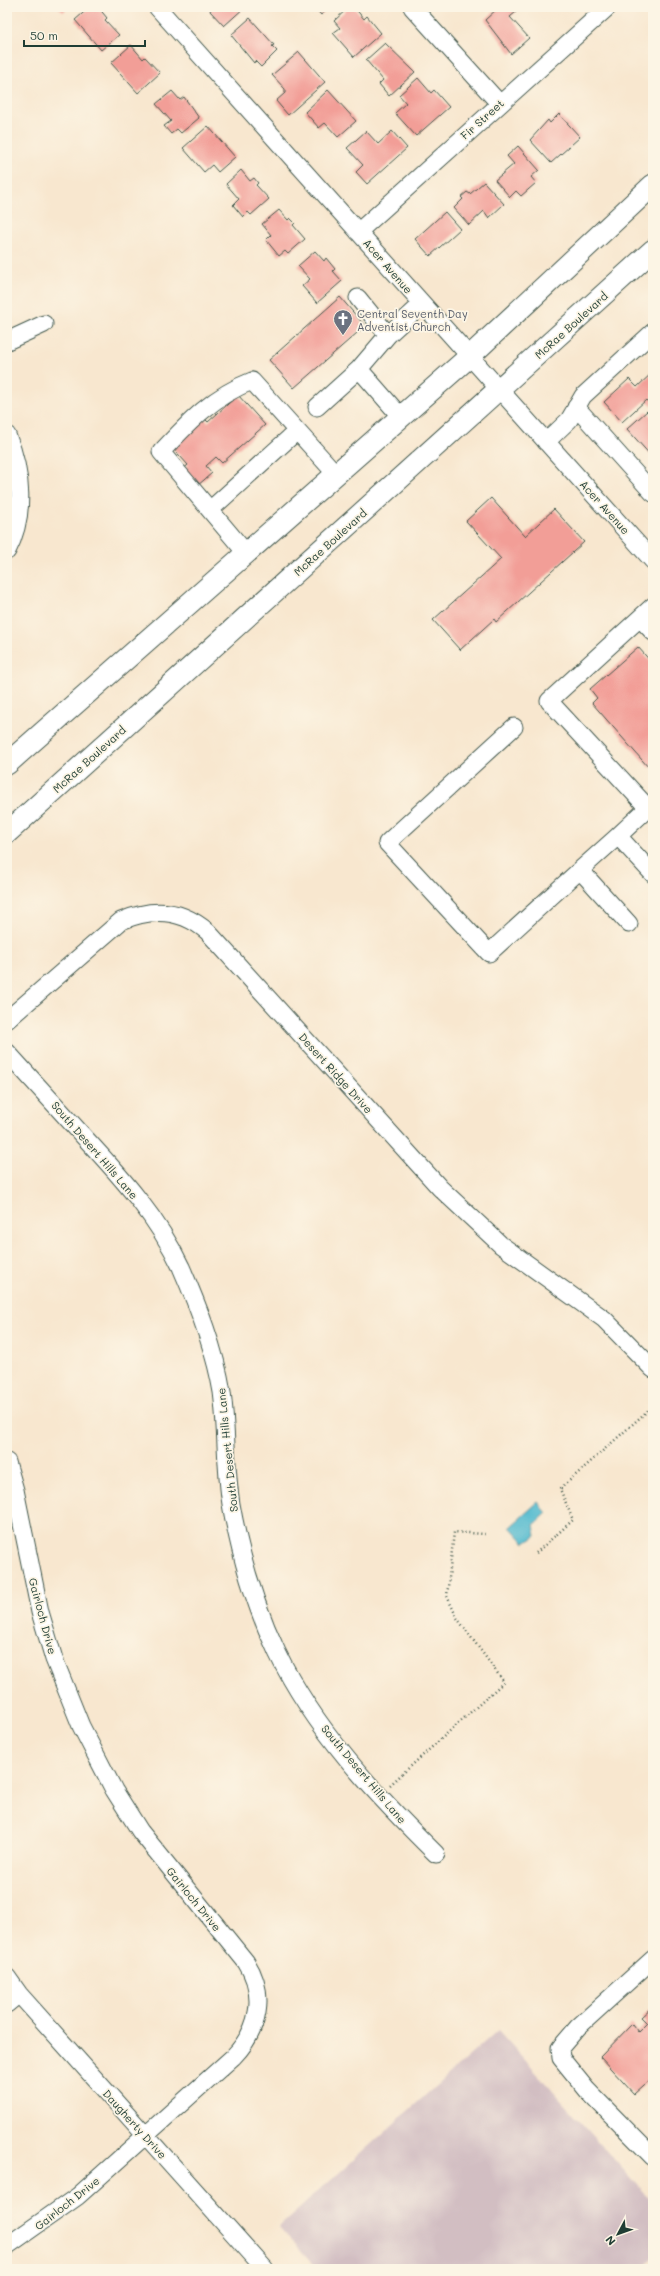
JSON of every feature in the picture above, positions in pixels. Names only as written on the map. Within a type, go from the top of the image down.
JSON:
[{"type":"main road","points":[[7,764],[469,357],[653,185]]},
{"type":"main road","name":"McRae Boulevard","points":[[7,833],[653,250]]},
{"type":"street","name":"Acer Avenue","points":[[157,7],[653,561]]},
{"type":"street","points":[[412,7],[499,103]]},
{"type":"street","name":"Fir Street","points":[[358,232],[499,103],[608,7]]},
{"type":"street","points":[[358,298],[388,335]]},
{"type":"street","points":[[317,407],[359,369],[388,335],[422,304]]},
{"type":"street","points":[[7,341],[44,324]]},
{"type":"street","points":[[546,442],[569,420],[583,396],[653,332]]},
{"type":"street","points":[[359,369],[401,417]]},
{"type":"street","points":[[246,553],[162,452],[199,412],[230,389],[252,381],[336,474]]},
{"type":"street","points":[[576,407],[653,493]]},
{"type":"street","points":[[210,510],[297,431]]},
{"type":"street","points":[[7,435],[18,469],[20,495],[17,521],[7,551]]},
{"type":"street","points":[[514,727],[387,843],[489,953],[650,806],[549,701],[653,606]]},
{"type":"street","points":[[640,618],[653,632]]},
{"type":"street","points":[[618,836],[653,874]]},
{"type":"street","points":[[580,870],[629,924]]},
{"type":"street","name":"Desert Ridge Drive","points":[[7,1020],[121,921],[137,914],[153,911],[169,912],[185,917],[208,932],[440,1188],[471,1219],[501,1245],[604,1319],[653,1369]]},
{"type":"street","name":"South Desert Hills Lane","points":[[7,1052],[128,1186],[155,1221],[180,1265],[200,1315],[222,1390],[231,1502],[242,1554],[259,1608],[277,1652],[304,1699],[329,1736],[379,1794],[436,1854]]},
{"type":"street","name":"Gairloch Drive","points":[[7,1462],[15,1490],[40,1612],[54,1659],[81,1726],[114,1790],[140,1831],[252,1971],[257,1987],[259,2004],[257,2020],[245,2044],[78,2196],[7,2246]]},
{"type":"street","points":[[653,1959],[578,2026],[560,2048],[561,2058],[587,2090],[653,2157]]},
{"type":"street","name":"Daugherty Drive","points":[[7,1977],[13,1999],[146,2135],[265,2269]]},
{"type":"path","points":[[536,1554],[573,1520],[560,1489],[653,1406]]},
{"type":"path","points":[[379,1794],[504,1682],[457,1618],[447,1596],[454,1532],[485,1534]]},
{"type":"shaded area","points":[[498,2030],[653,2203],[653,2258],[641,2269],[317,2269],[279,2227]]},
{"type":"water","points":[[538,1502],[547,1513],[534,1525],[536,1536],[525,1543],[510,1527]]},
{"type":"building","points":[[58,7],[69,7],[63,12]]},
{"type":"building","points":[[90,7],[98,7],[107,18],[105,20],[119,35],[101,50],[75,20]]},
{"type":"building","points":[[212,7],[245,7],[224,26],[210,11]]},
{"type":"building","points":[[314,7],[330,7],[321,15]]},
{"type":"building","points":[[349,7],[354,7],[364,19],[367,16],[381,33],[354,57],[333,33],[340,28],[334,21]]},
{"type":"building","points":[[499,7],[511,7],[516,12],[510,17],[529,38],[511,54],[485,20]]},
{"type":"building","points":[[250,18],[274,45],[272,46],[277,51],[261,67],[255,61],[254,63],[231,35]]},
{"type":"building","points":[[385,43],[415,72],[389,96],[379,84],[383,80],[366,60]]},
{"type":"building","points":[[131,45],[143,59],[145,57],[160,73],[138,93],[111,63]]},
{"type":"building","points":[[299,52],[325,82],[288,115],[276,101],[285,93],[285,89],[272,75]]},
{"type":"building","points":[[418,78],[431,93],[434,90],[449,107],[416,136],[395,113],[406,103],[399,95]]},
{"type":"building","points":[[328,90],[356,121],[338,137],[325,123],[319,128],[305,112]]},
{"type":"building","points":[[172,91],[180,100],[184,97],[199,118],[181,133],[177,129],[171,134],[164,126],[171,121],[156,104]]},
{"type":"building","points":[[559,114],[580,137],[551,163],[530,140],[548,120],[550,123]]},
{"type":"building","points":[[208,126],[235,157],[218,172],[212,165],[204,172],[183,148]]},
{"type":"building","points":[[366,131],[378,144],[392,131],[407,148],[367,184],[356,172],[363,165],[347,148]]},
{"type":"building","points":[[518,146],[539,170],[531,177],[536,183],[521,196],[516,191],[510,197],[495,180],[514,164],[507,156]]},
{"type":"building","points":[[241,170],[250,181],[254,178],[258,183],[256,185],[269,199],[251,215],[248,212],[243,217],[233,205],[239,199],[226,184]]},
{"type":"building","points":[[484,182],[504,204],[489,218],[484,211],[469,225],[454,208],[463,199],[461,197],[467,192],[470,194]]},
{"type":"building","points":[[279,210],[288,220],[290,218],[295,223],[293,225],[305,239],[288,254],[285,251],[279,256],[266,240],[271,235],[262,224]]},
{"type":"building","points":[[445,212],[460,229],[430,256],[415,239]]},
{"type":"building","points":[[315,251],[324,261],[326,258],[335,269],[333,271],[342,281],[317,303],[302,286],[310,279],[298,266]]},
{"type":"building","points":[[340,297],[365,326],[294,388],[269,360]]},
{"type":"building","points":[[653,372],[653,407],[646,400],[622,422],[604,402],[629,379],[637,387]]},
{"type":"building","points":[[238,395],[265,425],[222,463],[216,457],[206,466],[212,473],[197,486],[182,470],[188,465],[171,446],[203,417],[208,422]]},
{"type":"building","points":[[647,411],[653,418],[653,458],[627,429]]},
{"type":"building","points":[[491,498],[525,536],[554,509],[584,542],[496,622],[494,619],[460,650],[433,620],[501,559],[466,521]]},
{"type":"building","points":[[638,647],[653,664],[653,765],[649,768],[592,703],[597,698],[590,689]]},
{"type":"building","points":[[653,2006],[653,2077],[634,2094],[600,2057],[632,2024],[638,2032],[647,2023],[641,2017]]},
{"type":"place","name":"Central Seventh Day Adventist Church","points":[[343,336]]}]
